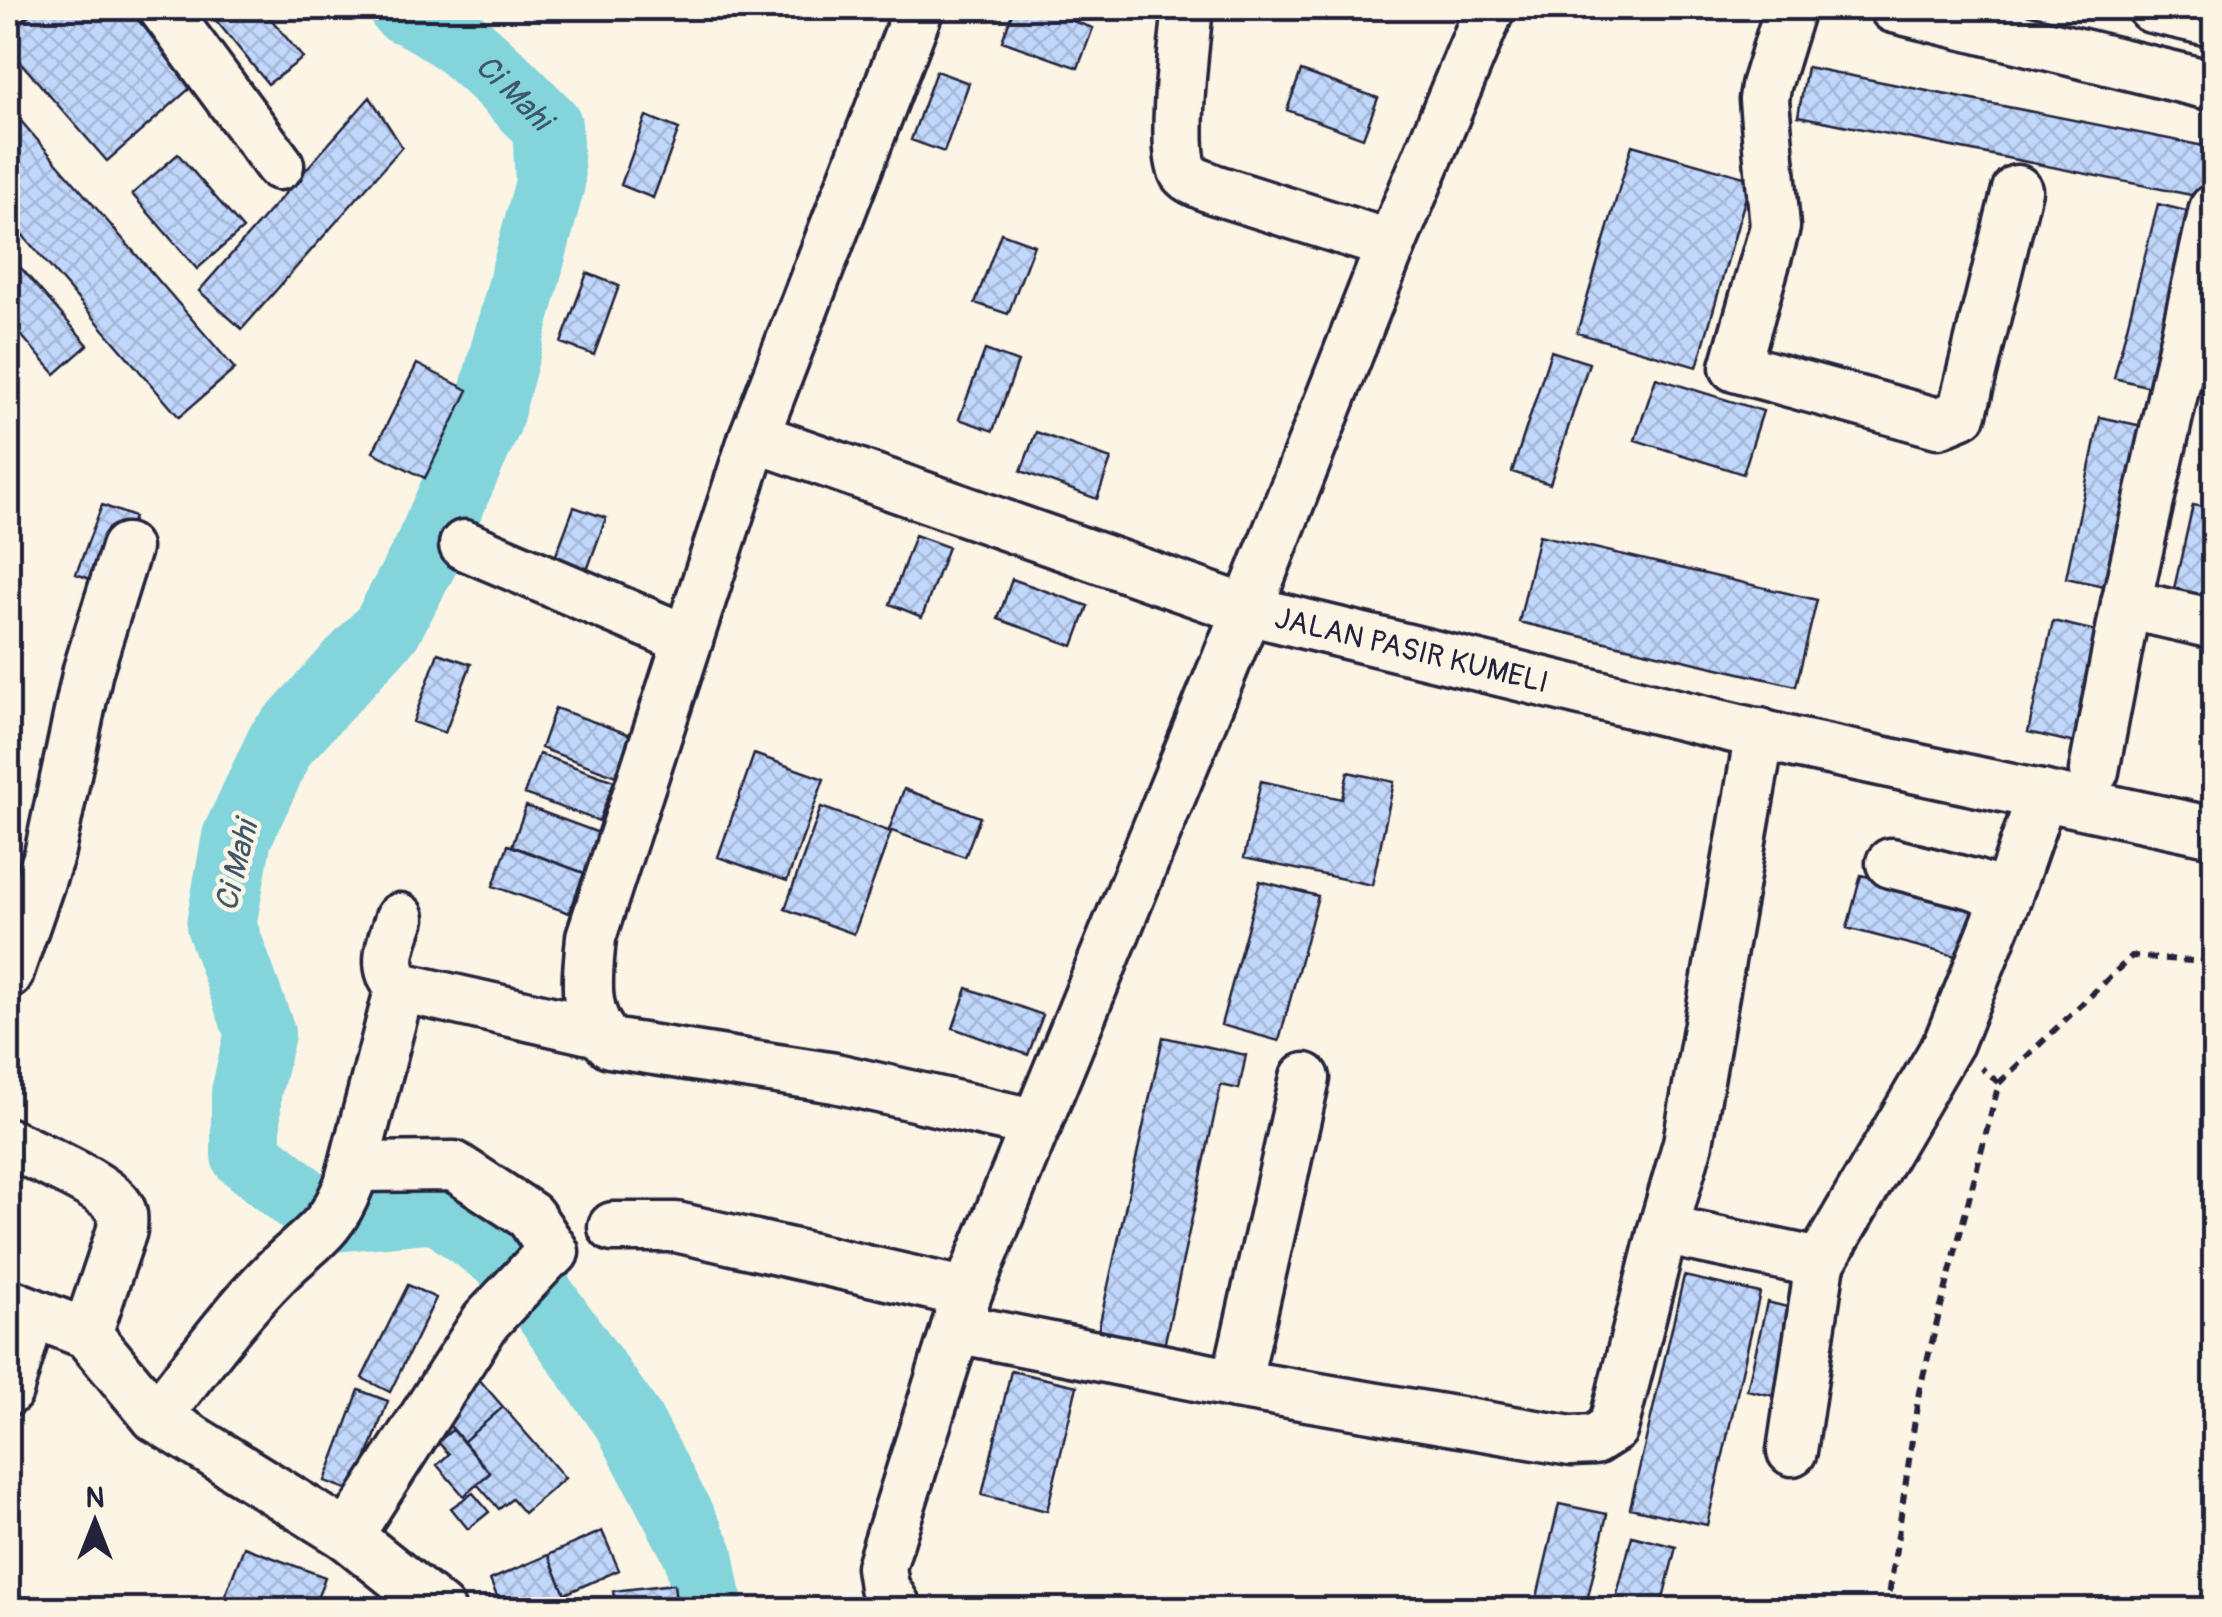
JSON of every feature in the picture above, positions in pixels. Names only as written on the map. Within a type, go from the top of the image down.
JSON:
[{"type":"street","points":[[163,8],[279,165]]},
{"type":"street","points":[[919,8],[754,437],[591,937],[591,1018],[610,1043],[835,1078],[1037,1124]]},
{"type":"street","points":[[1188,8],[1178,123],[1186,176],[1214,189],[1390,245]]},
{"type":"street","name":"JALAN PASIR KUMELI","points":[[1490,8],[1390,245],[1246,610],[1760,734],[2214,832]]},
{"type":"street","points":[[1790,8],[1764,100],[1775,227],[1735,367],[1938,423],[1951,420],[1962,413],[2016,190]]},
{"type":"street","points":[[1894,8],[2214,86]]},
{"type":"street","points":[[2152,8],[2214,22]]},
{"type":"street","points":[[2094,770],[2126,604],[2205,303],[2214,209]]},
{"type":"street","points":[[754,437],[1246,610],[962,1311],[881,1567],[884,1587],[898,1610]]},
{"type":"street","points":[[464,545],[688,640]]},
{"type":"street","points":[[8,974],[28,850],[126,548]]},
{"type":"street","points":[[2126,604],[2214,624]]},
{"type":"street","points":[[613,1227],[676,1228],[962,1311],[1236,1384],[1571,1440],[1594,1440],[1613,1428],[1688,1143],[1760,734]]},
{"type":"street","points":[[1792,1451],[1820,1263],[1949,1042],[2042,795]]},
{"type":"street","points":[[1891,863],[2007,896]]},
{"type":"street","points":[[400,918],[388,963],[392,978],[400,987],[598,1032]]},
{"type":"street","points":[[156,1417],[277,1271],[316,1240],[338,1212],[400,987]]},
{"type":"street","points":[[1236,1384],[1304,1078]]},
{"type":"street","points":[[8,1143],[70,1173],[117,1203],[122,1213],[122,1230],[86,1334]]},
{"type":"street","points":[[348,1536],[486,1321],[550,1255],[530,1216],[454,1166],[351,1176]]},
{"type":"street","points":[[1663,1230],[1820,1263]]},
{"type":"street","points":[[8,1391],[19,1308],[86,1334],[156,1417],[348,1536],[440,1610]]},
{"type":"path","points":[[1887,1610],[1919,1392],[1999,1083],[2132,956],[2214,963]]},
{"type":"path","points":[[1949,1042],[1999,1083]]},
{"type":"building","points":[[37,8],[127,8],[195,84],[107,161],[8,48],[8,33]]},
{"type":"building","points":[[206,8],[262,8],[303,58],[268,84]]},
{"type":"building","points":[[1014,8],[1035,8],[1093,28],[1078,68],[1002,41]]},
{"type":"building","points":[[1807,67],[2214,148],[2206,198],[1798,116]]},
{"type":"building","points":[[936,71],[969,83],[944,152],[911,140]]},
{"type":"building","points":[[1301,71],[1378,98],[1363,138],[1287,110]]},
{"type":"building","points":[[370,97],[402,147],[242,329],[199,291]]},
{"type":"building","points":[[8,106],[235,369],[179,417],[8,218]]},
{"type":"building","points":[[646,116],[679,129],[653,198],[621,185]]},
{"type":"building","points":[[1632,145],[1751,179],[1697,367],[1577,333]]},
{"type":"building","points":[[178,154],[243,229],[197,269],[132,194]]},
{"type":"building","points":[[2158,204],[2210,217],[2166,391],[2114,378]]},
{"type":"building","points":[[1001,233],[1034,245],[1008,314],[975,303]]},
{"type":"building","points":[[8,253],[88,345],[55,374],[8,320]]},
{"type":"building","points":[[587,273],[619,286],[594,355],[561,343]]},
{"type":"building","points":[[985,350],[1018,362],[993,431],[959,419]]},
{"type":"building","points":[[1551,351],[1589,363],[1550,484],[1512,472]]},
{"type":"building","points":[[417,364],[468,390],[425,478],[373,452]]},
{"type":"building","points":[[1656,378],[1763,411],[1743,474],[1635,440]]},
{"type":"building","points":[[2214,398],[2214,440],[2205,438]]},
{"type":"building","points":[[2100,417],[2152,428],[2118,589],[2066,578]]},
{"type":"building","points":[[1036,432],[1111,459],[1097,499],[1021,471]]},
{"type":"building","points":[[102,505],[134,517],[109,586],[76,574]]},
{"type":"building","points":[[2193,505],[2214,509],[2214,602],[2173,593]]},
{"type":"building","points":[[574,507],[606,518],[581,587],[548,576]]},
{"type":"building","points":[[915,535],[948,547],[922,617],[890,604]]},
{"type":"building","points":[[1539,535],[1817,600],[1796,686],[1519,622]]},
{"type":"building","points":[[1012,579],[1088,606],[1073,646],[998,619]]},
{"type":"building","points":[[2053,621],[2113,635],[2088,746],[2028,732]]},
{"type":"building","points":[[438,653],[471,664],[445,733],[413,722]]},
{"type":"building","points":[[2214,683],[2214,751],[2200,748]]},
{"type":"building","points":[[555,708],[631,735],[616,776],[541,748]]},
{"type":"building","points":[[539,754],[614,781],[599,821],[524,794]]},
{"type":"building","points":[[754,754],[824,779],[787,881],[718,857]]},
{"type":"building","points":[[1348,772],[1394,782],[1372,885],[1244,858],[1261,781],[1342,799]]},
{"type":"building","points":[[904,789],[980,817],[965,857],[889,830]]},
{"type":"building","points":[[526,806],[602,834],[587,874],[512,846]]},
{"type":"building","points":[[821,807],[891,832],[854,934],[785,909]]},
{"type":"building","points":[[508,845],[584,873],[569,913],[493,886]]},
{"type":"building","points":[[1861,875],[1977,905],[1963,958],[1847,928]]},
{"type":"building","points":[[1260,881],[1318,896],[1279,1041],[1221,1025]]},
{"type":"building","points":[[967,988],[1043,1015],[1028,1055],[953,1028]]},
{"type":"building","points":[[1163,1037],[1246,1055],[1239,1089],[1221,1085],[1163,1351],[1097,1336]]},
{"type":"building","points":[[1684,1276],[1760,1293],[1707,1525],[1630,1508]]},
{"type":"building","points":[[408,1285],[436,1298],[390,1392],[362,1378]]},
{"type":"building","points":[[1767,1302],[1799,1310],[1779,1397],[1747,1390]]},
{"type":"building","points":[[471,1370],[503,1407],[463,1442],[441,1415]]},
{"type":"building","points":[[1011,1371],[1077,1386],[1047,1511],[982,1495]]},
{"type":"building","points":[[359,1390],[388,1401],[354,1492],[325,1481]]},
{"type":"building","points":[[503,1407],[565,1478],[524,1513],[512,1499],[499,1509],[477,1484],[490,1473],[463,1442]]},
{"type":"building","points":[[453,1429],[490,1473],[464,1496],[437,1465],[449,1454],[438,1442]]},
{"type":"building","points":[[473,1493],[489,1512],[468,1529],[451,1508]]},
{"type":"building","points":[[1559,1504],[1607,1514],[1585,1610],[1534,1610]]},
{"type":"building","points":[[602,1531],[619,1570],[565,1594],[548,1555]]},
{"type":"building","points":[[1632,1536],[1676,1547],[1660,1610],[1613,1610]]},
{"type":"building","points":[[244,1547],[325,1577],[313,1610],[230,1610],[221,1606]]},
{"type":"building","points":[[548,1555],[565,1594],[529,1610],[503,1610],[490,1580]]},
{"type":"building","points":[[674,1584],[677,1610],[616,1610],[613,1591]]},
{"type":"waterway","name":"Ci Mahi","points":[[403,8],[461,44],[547,125],[550,183],[487,420],[427,553],[387,628],[281,743],[237,837],[221,925],[260,1033],[246,1093],[246,1155],[324,1218],[437,1207],[521,1270],[629,1422],[699,1555],[709,1610]]}]
